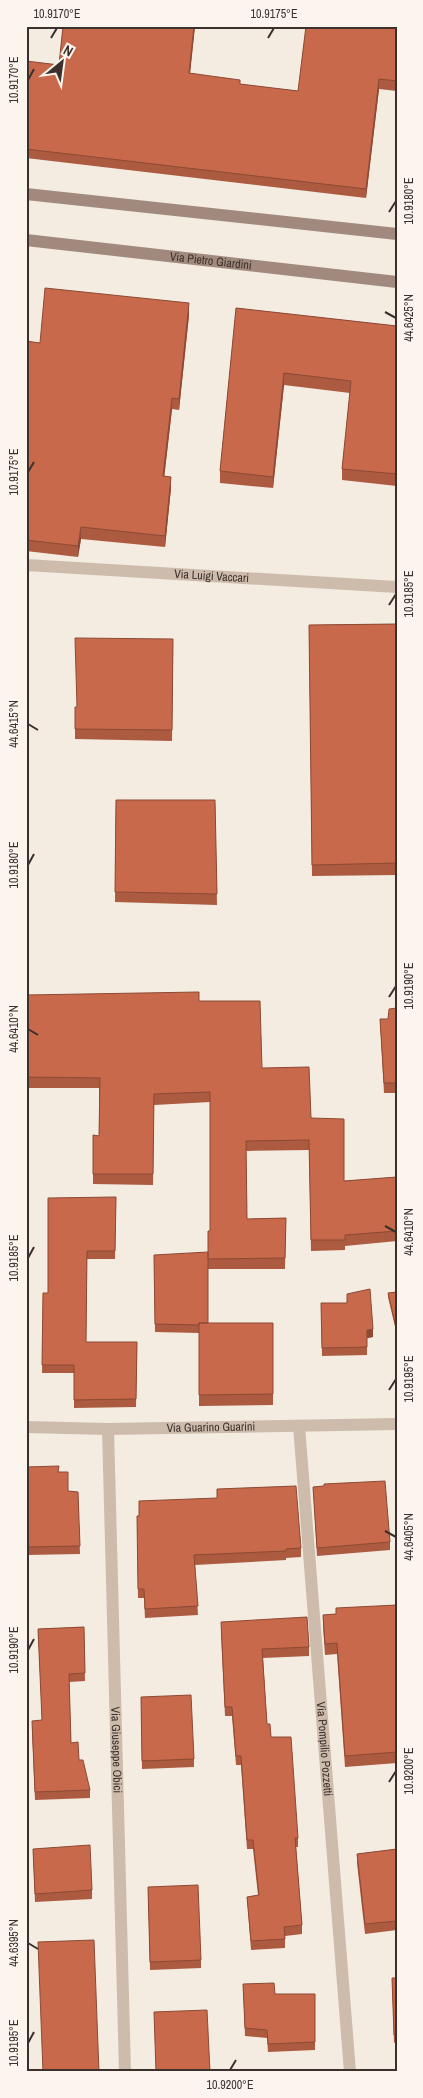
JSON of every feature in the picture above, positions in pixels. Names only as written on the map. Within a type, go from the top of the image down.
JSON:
[{"type":"street","points":[[26,194],[397,234]]},
{"type":"street","name":"Via Pietro Giardini","points":[[26,240],[397,282]]},
{"type":"street","name":"Via Luigi Vaccari","points":[[26,565],[397,587]]},
{"type":"street","name":"Via Guarino Guarini","points":[[26,1427],[108,1428],[397,1424]]},
{"type":"street","name":"Via Pompilio Pozzetti","points":[[299,1426],[350,2072]]},
{"type":"street","name":"Via Giuseppe Obici","points":[[108,1428],[125,2072]]},
{"type":"building","points":[[63,26],[194,26],[189,73],[240,80],[240,84],[298,91],[306,26],[397,26],[397,81],[379,79],[366,189],[26,149],[26,61],[59,65]]},
{"type":"building","points":[[45,288],[189,303],[179,399],[172,398],[163,476],[171,477],[165,536],[81,527],[78,546],[26,540],[26,341],[40,343]]},
{"type":"building","points":[[236,308],[397,326],[397,474],[342,469],[351,381],[284,373],[273,477],[220,471]]},
{"type":"building","points":[[397,624],[397,863],[312,865],[309,625]]},
{"type":"building","points":[[75,638],[173,639],[172,730],[75,729],[75,707],[77,707]]},
{"type":"building","points":[[116,800],[215,800],[217,894],[115,892]]},
{"type":"building","points":[[199,992],[199,1001],[260,1001],[262,1068],[309,1067],[311,1118],[344,1119],[344,1181],[397,1177],[397,1231],[345,1235],[345,1240],[311,1240],[309,1140],[246,1141],[247,1219],[286,1218],[285,1258],[208,1259],[208,1231],[210,1231],[210,1092],[154,1094],[153,1174],[93,1174],[93,1135],[99,1136],[100,1078],[26,1077],[26,995]]},
{"type":"building","points":[[397,1008],[397,1083],[384,1083],[380,1019],[388,1019],[389,1009]]},
{"type":"building","points":[[116,1197],[115,1251],[87,1251],[86,1342],[137,1342],[136,1399],[74,1400],[74,1365],[42,1365],[43,1293],[48,1293],[48,1198]]},
{"type":"building","points":[[208,1252],[208,1323],[199,1323],[199,1325],[155,1324],[154,1255]]},
{"type":"building","points":[[370,1289],[373,1329],[367,1330],[367,1347],[322,1348],[321,1303],[347,1303],[347,1294]]},
{"type":"building","points":[[397,1292],[397,1327],[396,1327],[388,1293]]},
{"type":"building","points":[[199,1323],[273,1323],[273,1394],[199,1395]]},
{"type":"building","points":[[59,1466],[58,1472],[68,1472],[68,1491],[78,1492],[80,1546],[26,1547],[26,1467]]},
{"type":"building","points":[[385,1481],[390,1542],[317,1548],[313,1487],[324,1486],[324,1484]]},
{"type":"building","points":[[296,1486],[301,1548],[286,1549],[286,1551],[194,1555],[198,1606],[145,1609],[144,1589],[138,1589],[137,1516],[139,1516],[139,1501],[217,1498],[217,1489]]},
{"type":"building","points":[[397,1605],[397,1752],[345,1756],[337,1643],[325,1644],[323,1615],[336,1614],[336,1608]]},
{"type":"building","points":[[307,1617],[309,1647],[262,1649],[267,1724],[270,1724],[271,1737],[291,1737],[298,1838],[295,1838],[302,1925],[284,1927],[285,1939],[251,1941],[247,1897],[259,1895],[253,1840],[247,1840],[241,1756],[236,1756],[232,1707],[225,1707],[221,1622]]},
{"type":"building","points":[[84,1627],[85,1673],[69,1674],[71,1743],[78,1742],[79,1760],[83,1760],[90,1790],[35,1792],[32,1721],[42,1720],[38,1629]]},
{"type":"building","points":[[191,1695],[194,1759],[142,1761],[141,1697]]},
{"type":"building","points":[[90,1845],[92,1890],[35,1894],[33,1849]]},
{"type":"building","points":[[397,1849],[397,1921],[365,1924],[357,1854]]},
{"type":"building","points":[[198,1885],[201,1960],[150,1962],[148,1887]]},
{"type":"building","points":[[94,1940],[99,2072],[43,2072],[38,1942]]},
{"type":"building","points":[[392,1978],[397,1978],[397,2034],[394,2035]]},
{"type":"building","points":[[274,1983],[275,1994],[315,1994],[315,2042],[268,2044],[267,2030],[245,2028],[243,1984]]},
{"type":"building","points":[[207,2010],[210,2072],[156,2072],[154,2012]]}]
